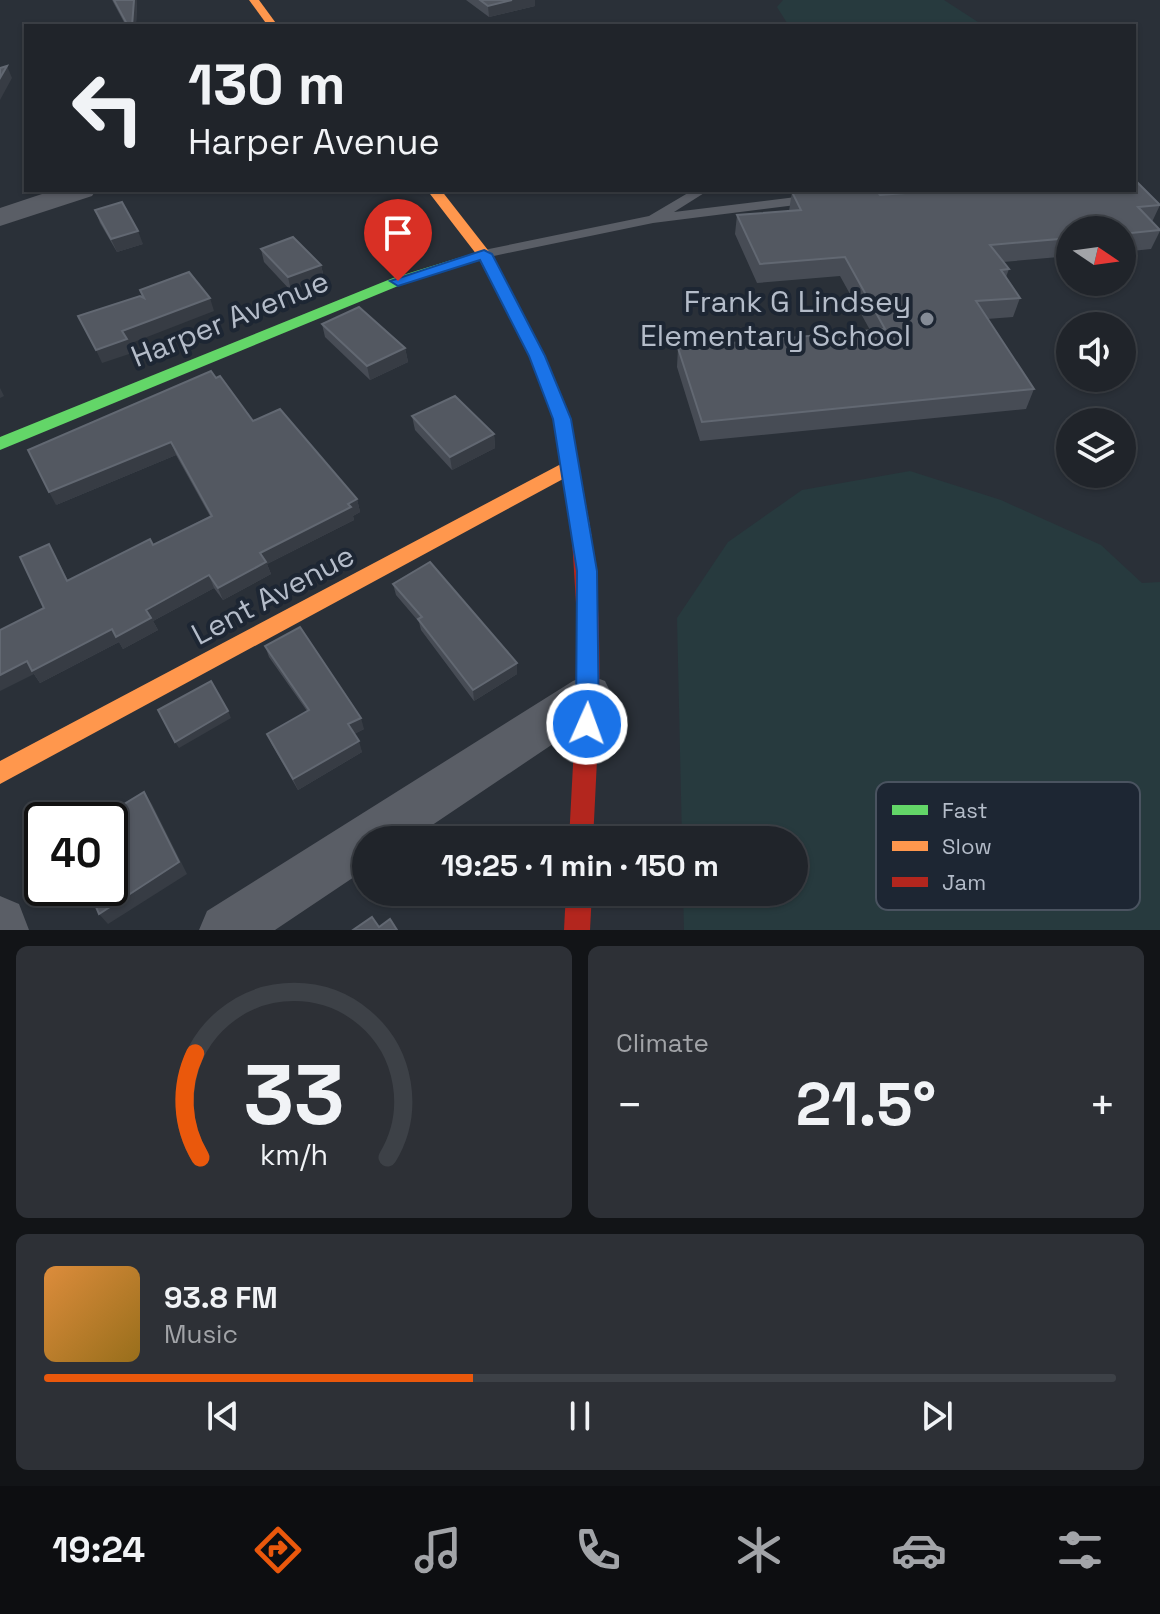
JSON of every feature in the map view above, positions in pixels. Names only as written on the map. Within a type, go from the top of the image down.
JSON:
[{"type":"street","points":[[254,0],[272,24]]},
{"type":"street","points":[[0,217],[76,192]]},
{"type":"street","points":[[436,192],[484,254],[537,356],[562,419],[587,571],[589,695],[582,826]]},
{"type":"street","name":"Harper Avenue","points":[[0,444],[398,281],[484,254]]},
{"type":"street","name":"Lent Avenue","points":[[0,773],[572,466]]},
{"type":"street","points":[[226,930],[589,695]]},
{"type":"street","points":[[577,930],[578,906]]},
{"type":"street","points":[[0,923],[2,930]]},
{"type":"lane","points":[[653,219],[699,192]]},
{"type":"lane","points":[[484,254],[653,219],[908,192]]},
{"type":"green space","points":[[783,0],[944,0],[981,24],[788,24],[777,7]]},
{"type":"green space","points":[[910,471],[1001,500],[1101,545],[1142,583],[1160,582],[1160,930],[684,930],[683,906],[808,906],[808,826],[682,826],[677,618],[728,542],[802,490]]},
{"type":"building","points":[[114,0],[134,0],[132,24],[127,24]]},
{"type":"building","points":[[480,0],[512,0],[488,6]]},
{"type":"building","name":"Frank G Lindsey Elementary School","points":[[1136,181],[1160,205],[1138,207],[1160,230],[1136,233],[1136,216],[1056,216],[1056,239],[990,245],[1009,269],[1001,270],[1020,298],[976,301],[1034,389],[702,422],[678,348],[885,329],[845,257],[760,264],[737,215],[801,210],[792,192],[878,192],[880,195],[919,192],[1136,192]]},
{"type":"building","points":[[122,202],[138,231],[111,239],[95,210]]},
{"type":"building","points":[[293,237],[321,265],[288,277],[261,249]]},
{"type":"building","points":[[189,272],[210,298],[122,331],[127,339],[96,350],[78,316],[140,296],[144,298],[140,290]]},
{"type":"building","points":[[359,307],[405,348],[367,366],[322,324]]},
{"type":"building","points":[[211,371],[216,378],[220,376],[253,421],[280,409],[357,499],[348,504],[351,507],[260,553],[266,562],[218,588],[209,575],[146,610],[151,618],[116,637],[112,629],[32,671],[27,661],[0,675],[0,630],[44,608],[20,557],[49,544],[67,581],[150,539],[153,545],[212,516],[171,442],[49,492],[28,450]]},
{"type":"building","points":[[455,396],[494,434],[450,457],[412,416]]},
{"type":"building","points":[[430,562],[517,663],[473,690],[418,619],[422,617],[393,584]]},
{"type":"building","points":[[300,627],[361,718],[348,724],[359,741],[293,779],[267,734],[309,710],[265,646]]},
{"type":"building","points":[[211,681],[228,711],[175,742],[158,710]]},
{"type":"building","points":[[144,792],[179,862],[128,895],[128,802]]},
{"type":"building","points":[[96,906],[111,906],[99,914]]},
{"type":"building","points":[[372,917],[379,927],[390,919],[397,930],[353,930]]},
{"type":"traffic: fast","points":[[0,444],[398,281],[484,254]]},
{"type":"traffic: slow","points":[[254,0],[272,24]]},
{"type":"traffic: slow","points":[[436,192],[484,254],[537,356],[562,419],[582,539]]},
{"type":"traffic: slow","points":[[0,773],[572,466]]},
{"type":"traffic: jam","points":[[582,539],[590,652],[582,826]]},
{"type":"traffic: jam","points":[[577,930],[578,906]]},
{"type":"place","name":"Frank G Lindsey Elementary School","points":[[927,319]]},
{"type":"route","points":[[398,281],[484,254],[537,356],[562,419],[587,571],[587,724]]}]
